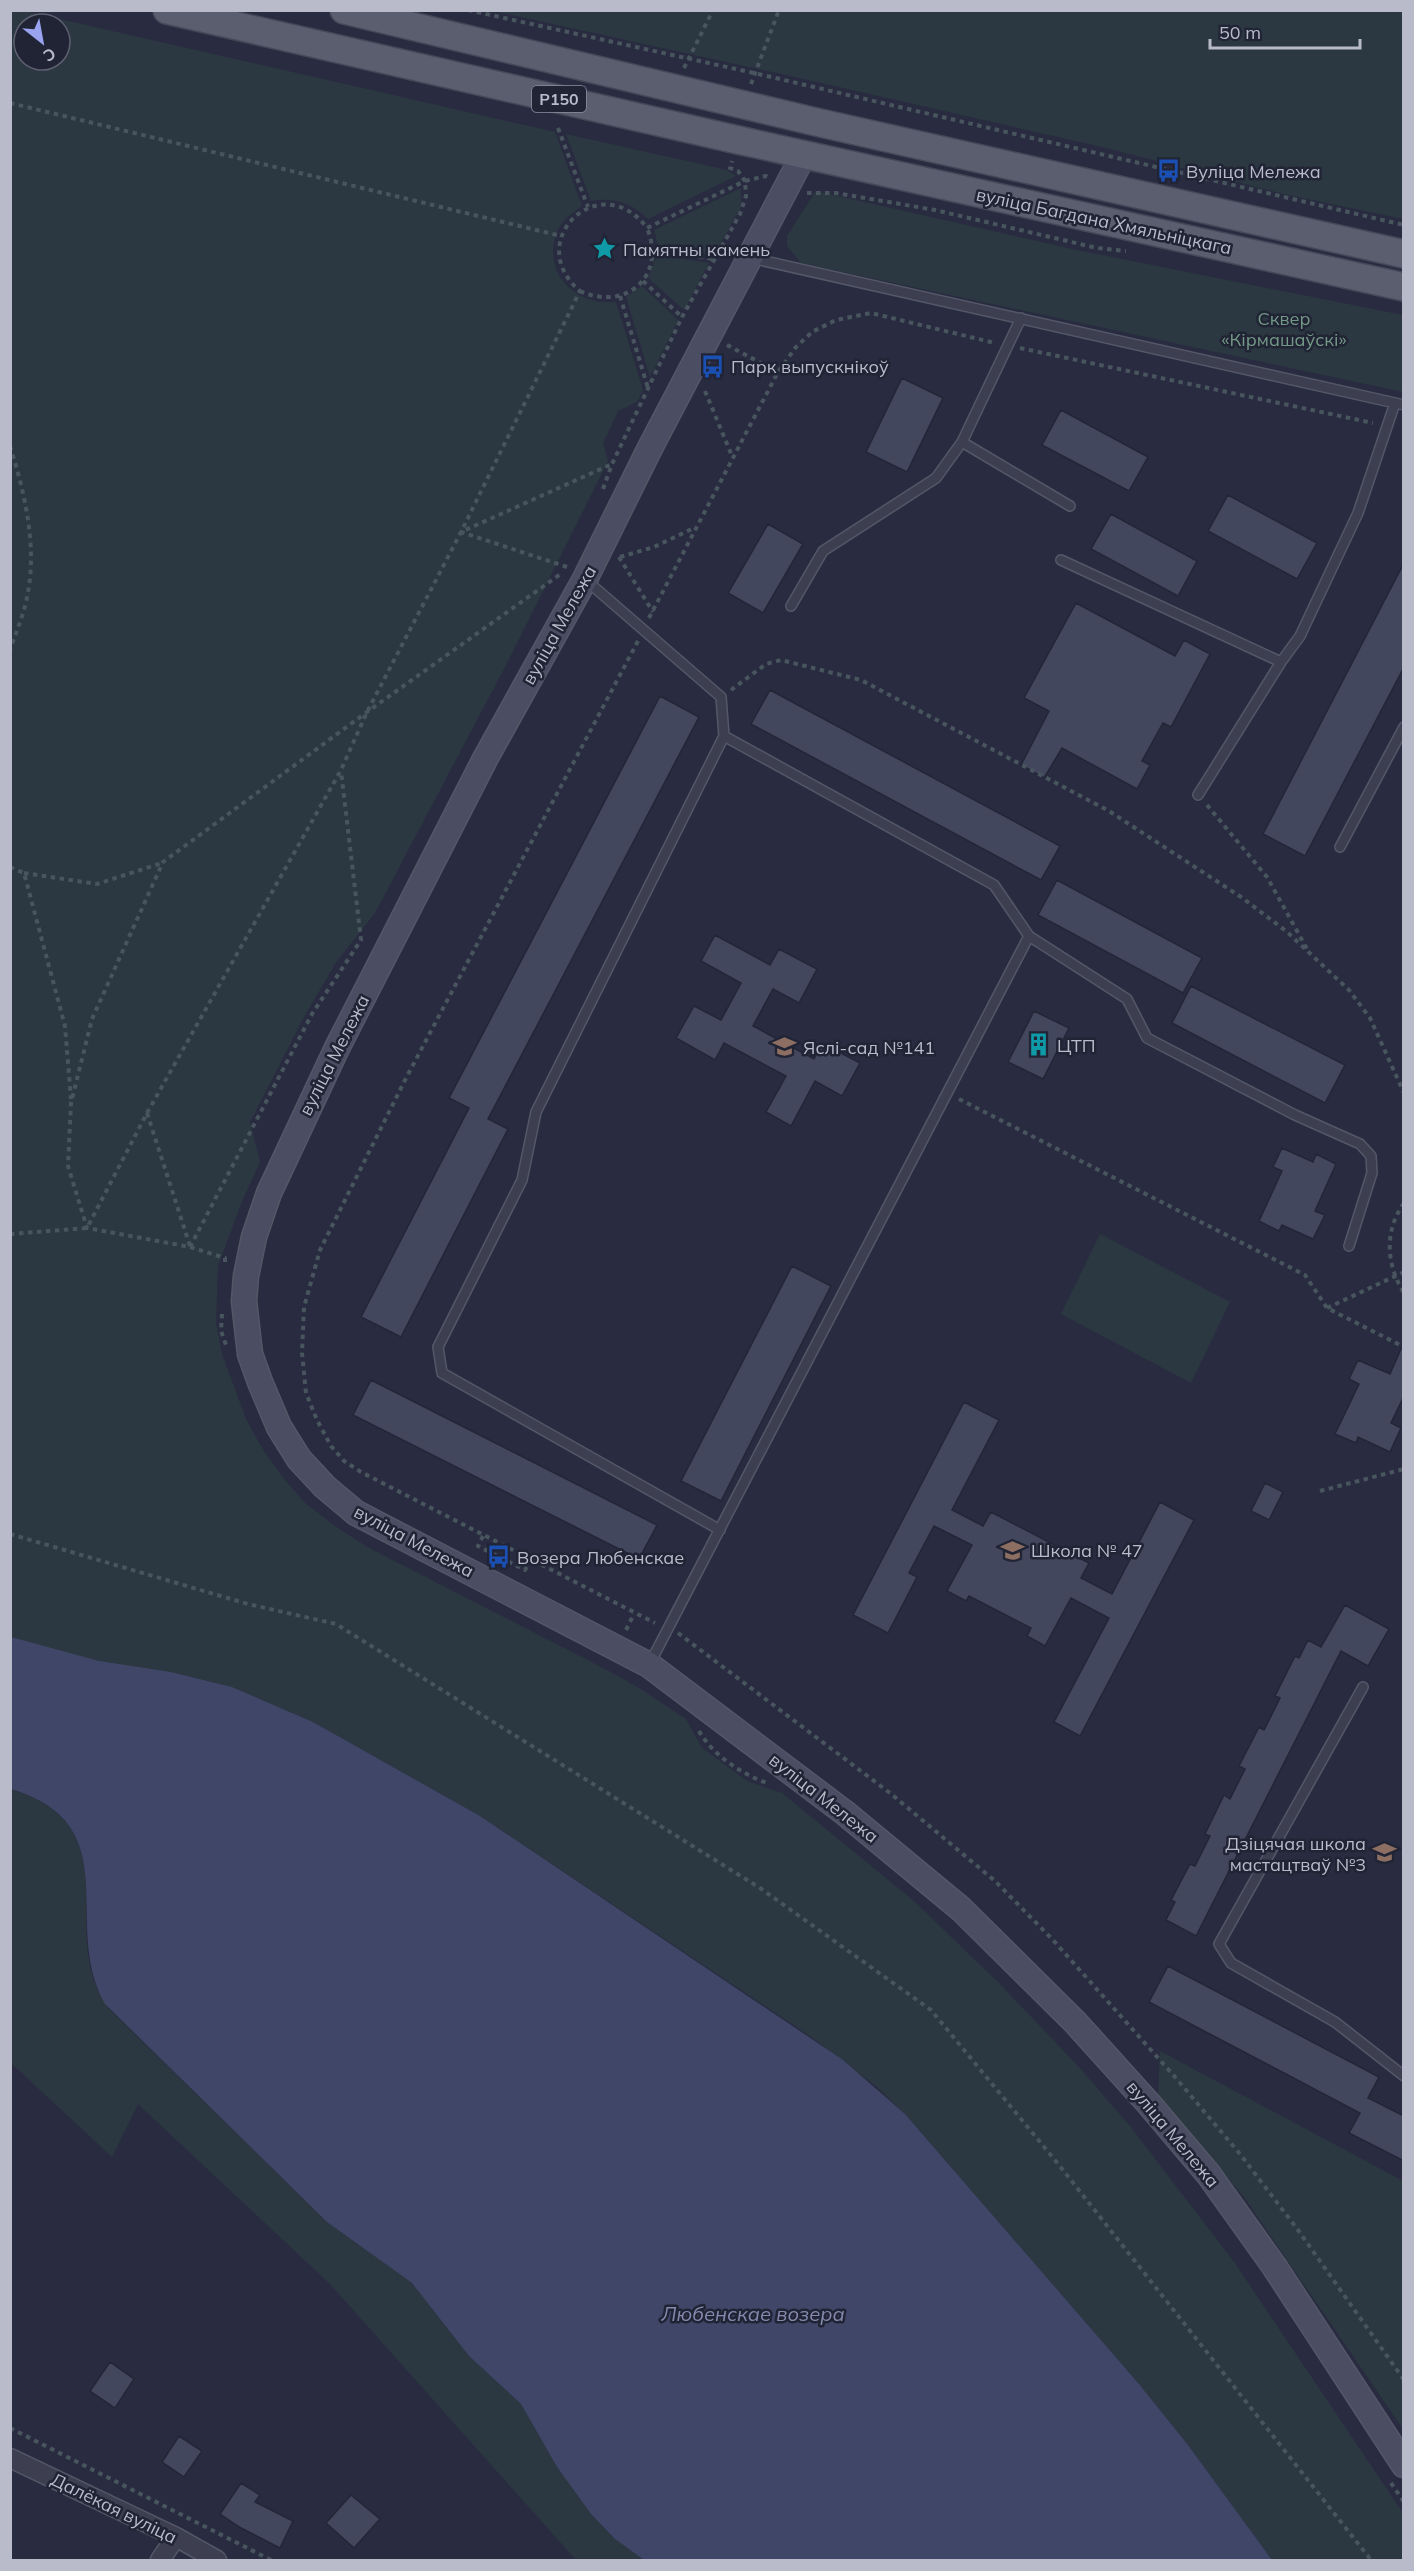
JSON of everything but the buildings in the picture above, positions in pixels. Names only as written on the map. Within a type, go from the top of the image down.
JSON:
[{"type":"main road","name":"Р150","points":[[167,10],[804,154]]},
{"type":"main road","name":"Р150","points":[[344,10],[816,122]]},
{"type":"main road","name":"вуліца Мележа","points":[[816,122],[804,154],[650,448],[573,575],[485,759],[301,1120],[269,1193],[254,1237],[246,1276],[246,1326],[250,1354],[279,1427],[299,1459],[325,1487],[356,1513],[649,1665],[845,1813],[961,1909],[1075,2022],[1209,2175],[1274,2266],[1394,2469]]},
{"type":"main road","name":"вуліца Багдана Хмяльніцкага","points":[[816,122],[1404,254]]},
{"type":"main road","name":"вуліца Багдана Хмяльніцкага","points":[[804,154],[1404,287]]},
{"type":"street","name":"Далёкая вуліца","points":[[10,2458],[176,2537],[217,2560]]},
{"type":"street","points":[[160,2560],[176,2537]]},
{"type":"lane","points":[[751,258],[1399,404],[1388,426],[1358,513],[1300,636],[1281,662],[1198,795]]},
{"type":"lane","points":[[791,606],[823,551],[936,478],[962,442],[1021,318]]},
{"type":"lane","points":[[962,442],[1070,506]]},
{"type":"lane","points":[[1061,560],[1281,662]]},
{"type":"lane","points":[[573,575],[644,629],[721,697],[724,736],[536,1112],[522,1179],[438,1347],[442,1373],[720,1530]]},
{"type":"lane","points":[[1340,847],[1404,727]]},
{"type":"lane","points":[[724,736],[994,885],[1029,936],[1127,999],[1147,1038],[1295,1115],[1360,1144],[1371,1156],[1372,1173],[1349,1246]]},
{"type":"lane","points":[[649,1665],[1029,936]]},
{"type":"lane","points":[[1363,1687],[1219,1944],[1231,1963],[1335,2022],[1404,2076]]},
{"type":"path","points":[[468,10],[754,73],[1404,225]]},
{"type":"path","points":[[679,89],[687,60],[692,55],[713,10]]},
{"type":"path","points":[[749,94],[754,73],[779,10]]},
{"type":"path","points":[[10,103],[561,236]]},
{"type":"path","points":[[558,128],[588,207]]},
{"type":"path","points":[[461,532],[612,464],[682,317],[744,205],[745,181],[738,171],[730,168],[733,158]]},
{"type":"path","points":[[647,228],[745,181]]},
{"type":"path","points":[[601,204],[629,209],[639,216],[647,228],[654,250],[649,271],[643,281],[633,290],[620,296],[594,297],[580,291],[564,273],[560,260],[561,236],[575,216],[588,207],[601,204]]},
{"type":"path","points":[[654,250],[714,259]]},
{"type":"path","points":[[643,281],[682,317]]},
{"type":"path","points":[[87,1227],[147,1113],[341,771],[367,712],[461,532],[580,291]]},
{"type":"path","points":[[620,296],[649,389]]},
{"type":"path","points":[[1388,426],[1008,345],[871,313],[836,320],[812,332],[796,347],[777,372],[653,612],[405,1080],[330,1228],[320,1250],[304,1307],[303,1353],[306,1393],[317,1420],[344,1461],[634,1614],[679,1634],[890,1793],[995,1881],[1053,1940],[1240,2154],[1298,2230],[1404,2380]]},
{"type":"path","points":[[725,344],[777,372]]},
{"type":"path","points":[[703,386],[732,456]]},
{"type":"path","points":[[10,446],[28,515],[32,557],[26,604],[10,650]]},
{"type":"path","points":[[619,557],[654,547],[696,528]]},
{"type":"path","points":[[461,532],[573,575]]},
{"type":"path","points":[[614,554],[619,557],[653,612]]},
{"type":"path","points":[[10,867],[24,873],[97,884],[163,862],[367,712],[573,575]]},
{"type":"path","points":[[721,697],[766,664],[781,660],[861,680],[1108,811],[1241,897],[1286,931],[1349,990],[1362,1005],[1404,1093]]},
{"type":"path","points":[[341,771],[361,940]]},
{"type":"path","points":[[1198,795],[1267,877],[1308,952]]},
{"type":"path","points":[[71,1103],[92,1019],[163,862]]},
{"type":"path","points":[[24,873],[65,1026],[71,1103],[68,1166],[87,1227]]},
{"type":"path","points":[[190,1247],[312,1014],[361,940],[369,937]]},
{"type":"path","points":[[947,1093],[1305,1275],[1327,1308],[1404,1347]]},
{"type":"path","points":[[147,1113],[190,1247]]},
{"type":"path","points":[[1404,1203],[1395,1215],[1388,1245],[1394,1276],[1404,1293]]},
{"type":"path","points":[[10,1234],[87,1227],[190,1247],[225,1258],[224,1268]]},
{"type":"path","points":[[1327,1308],[1404,1272]]},
{"type":"path","points":[[222,1310],[221,1331],[228,1353]]},
{"type":"path","points":[[1320,1491],[1404,1469]]},
{"type":"path","points":[[10,1534],[248,1604],[336,1624],[760,1888],[931,2010],[1059,2165],[1371,2560]]},
{"type":"path","points":[[483,1536],[478,1546],[525,1570],[531,1560]]},
{"type":"path","points":[[624,1634],[634,1614]]},
{"type":"path","points":[[696,1726],[706,1744],[750,1777],[777,1786]]},
{"type":"path","points":[[10,2428],[271,2560]]},
{"type":"path","points":[[1394,2469],[1404,2502]]},
{"type":"green space","points":[[20,10],[29,12],[12,12],[12,72],[72,72],[72,22],[555,132],[582,206],[568,217],[557,232],[553,247],[558,274],[565,284],[588,299],[616,302],[643,390],[637,402],[618,411],[603,443],[608,461],[506,665],[375,913],[337,961],[305,1015],[250,1122],[260,1162],[243,1199],[218,1266],[216,1323],[222,1354],[246,1419],[263,1450],[284,1479],[306,1504],[335,1526],[369,1548],[605,1669],[641,1689],[686,1719],[702,1748],[747,1781],[782,1793],[914,1901],[999,1983],[1078,2066],[1130,2126],[1234,2262],[1403,2513],[1403,2560],[1272,2560],[1188,2445],[1139,2384],[905,2114],[877,2087],[810,2036],[480,1816],[313,1722],[232,1687],[171,1672],[123,1667],[11,1637],[10,11]]},
{"type":"green space","points":[[493,11],[1403,11],[1403,219],[1284,194],[1102,147]]},
{"type":"green space","points":[[566,134],[727,170],[736,176],[648,219],[622,202],[591,201]]},
{"type":"green space","points":[[741,188],[741,207],[714,255],[658,245],[654,230]]},
{"type":"green space","name":"Сквер «Кірмашаўскі»","points":[[816,191],[1072,249],[1403,315],[1403,392],[801,263],[787,246],[787,236]]},
{"type":"green space","points":[[657,255],[709,263],[684,310],[648,278]]},
{"type":"green space","points":[[642,286],[678,320],[650,377],[626,297]]},
{"type":"green space","points":[[1100,1234],[1230,1302],[1191,1383],[1061,1314]]},
{"type":"green space","points":[[10,1789],[49,1807],[71,1830],[82,1857],[86,1886],[88,1950],[95,1982],[111,2011],[327,2222],[412,2283],[469,2356],[521,2404],[557,2467],[591,2514],[615,2539],[644,2560],[576,2560],[330,2284],[138,2104],[112,2157],[11,2063]]},
{"type":"green space","points":[[1160,2051],[1403,2181],[1403,2429],[1244,2197],[1158,2095]]},
{"type":"water","name":"Любенскае возера","points":[[11,1637],[99,1661],[171,1672],[232,1687],[313,1722],[480,1816],[843,2060],[905,2114],[1139,2384],[1188,2445],[1272,2560],[644,2560],[615,2539],[591,2514],[557,2467],[521,2404],[469,2356],[412,2283],[327,2222],[105,2004],[93,1973],[88,1942],[86,1880],[81,1852],[70,1827],[47,1805],[11,1789]]},
{"type":"place","name":"Вуліца Мележа","points":[[1168,171]]},
{"type":"place","name":"Памятны камень","points":[[605,249]]},
{"type":"place","name":"Парк выпускнікоў","points":[[713,366]]},
{"type":"place","name":"ЦТП","points":[[1039,1045]]},
{"type":"place","name":"Яслі-сад №141","points":[[785,1047]]},
{"type":"place","name":"Школа № 47","points":[[1013,1550]]},
{"type":"place","name":"Возера Любенскае","points":[[499,1557]]},
{"type":"place","name":"Дзіцячая школа мастацтваў №3","points":[[1384,1853]]}]
